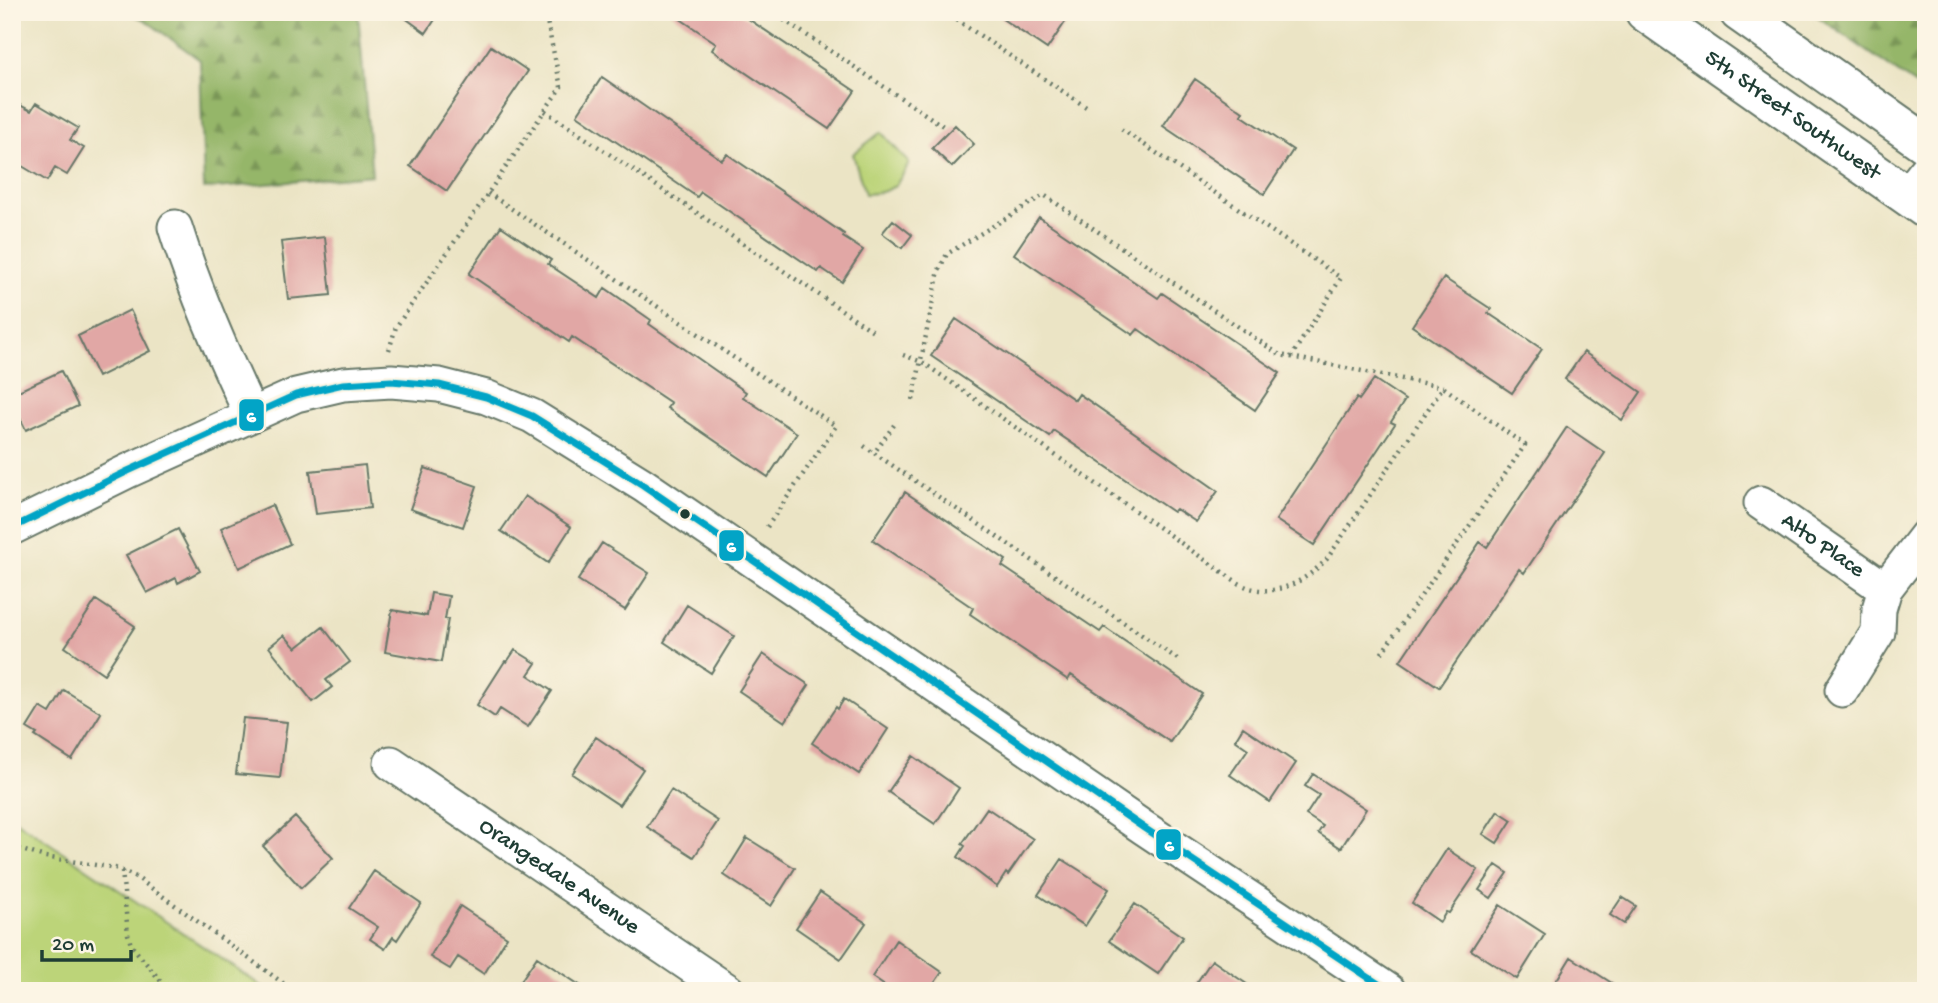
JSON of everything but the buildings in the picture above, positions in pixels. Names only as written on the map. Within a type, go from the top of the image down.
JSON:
[{"type":"main road","name":"5th Street Southwest","points":[[1645,12],[1919,192]]},
{"type":"main road","points":[[1739,12],[1926,144]]},
{"type":"street","points":[[175,227],[192,279],[225,360],[251,414]]},
{"type":"street","points":[[17,520],[296,395],[343,384],[391,381],[439,385],[486,397],[532,416],[643,485],[1144,828],[1390,991]]},
{"type":"street","name":"Alto Place","points":[[1761,503],[1885,589]]},
{"type":"street","points":[[1842,690],[1878,632],[1879,609],[1885,589],[1926,536]]},
{"type":"street","name":"Orangedale Avenue","points":[[391,763],[728,991]]},
{"type":"path","points":[[388,352],[396,327],[561,88],[545,12]]},
{"type":"path","points":[[772,12],[943,126]]},
{"type":"path","points":[[945,12],[1086,107]]},
{"type":"path","points":[[545,111],[876,333]]},
{"type":"path","points":[[1121,129],[1341,278],[1291,357]]},
{"type":"path","points":[[488,193],[836,426],[767,527]]},
{"type":"path","points":[[913,400],[943,259],[1044,195],[1280,355],[1443,387],[1525,445],[1379,657]]},
{"type":"path","points":[[903,355],[922,362],[1247,587],[1276,591],[1310,575],[1327,559],[1443,387]]},
{"type":"path","points":[[874,453],[894,425]]},
{"type":"path","points":[[864,446],[1179,660]]},
{"type":"path","points":[[12,848],[122,871],[136,877],[294,991]]},
{"type":"path","points":[[122,871],[131,945],[169,991]]},
{"type":"green space","points":[[128,12],[358,12],[372,175],[204,189],[200,60],[145,20]]},
{"type":"green space","points":[[1811,12],[1926,12],[1926,92]]},
{"type":"green space","points":[[881,132],[909,163],[893,187],[882,192],[865,194],[853,154]]},
{"type":"green space","points":[[12,818],[269,991],[12,991]]},
{"type":"transit line","name":"6","points":[[12,528],[128,471],[296,395],[343,384],[391,381],[439,385],[486,397],[532,416],[643,485],[1144,828],[1389,991]]}]
